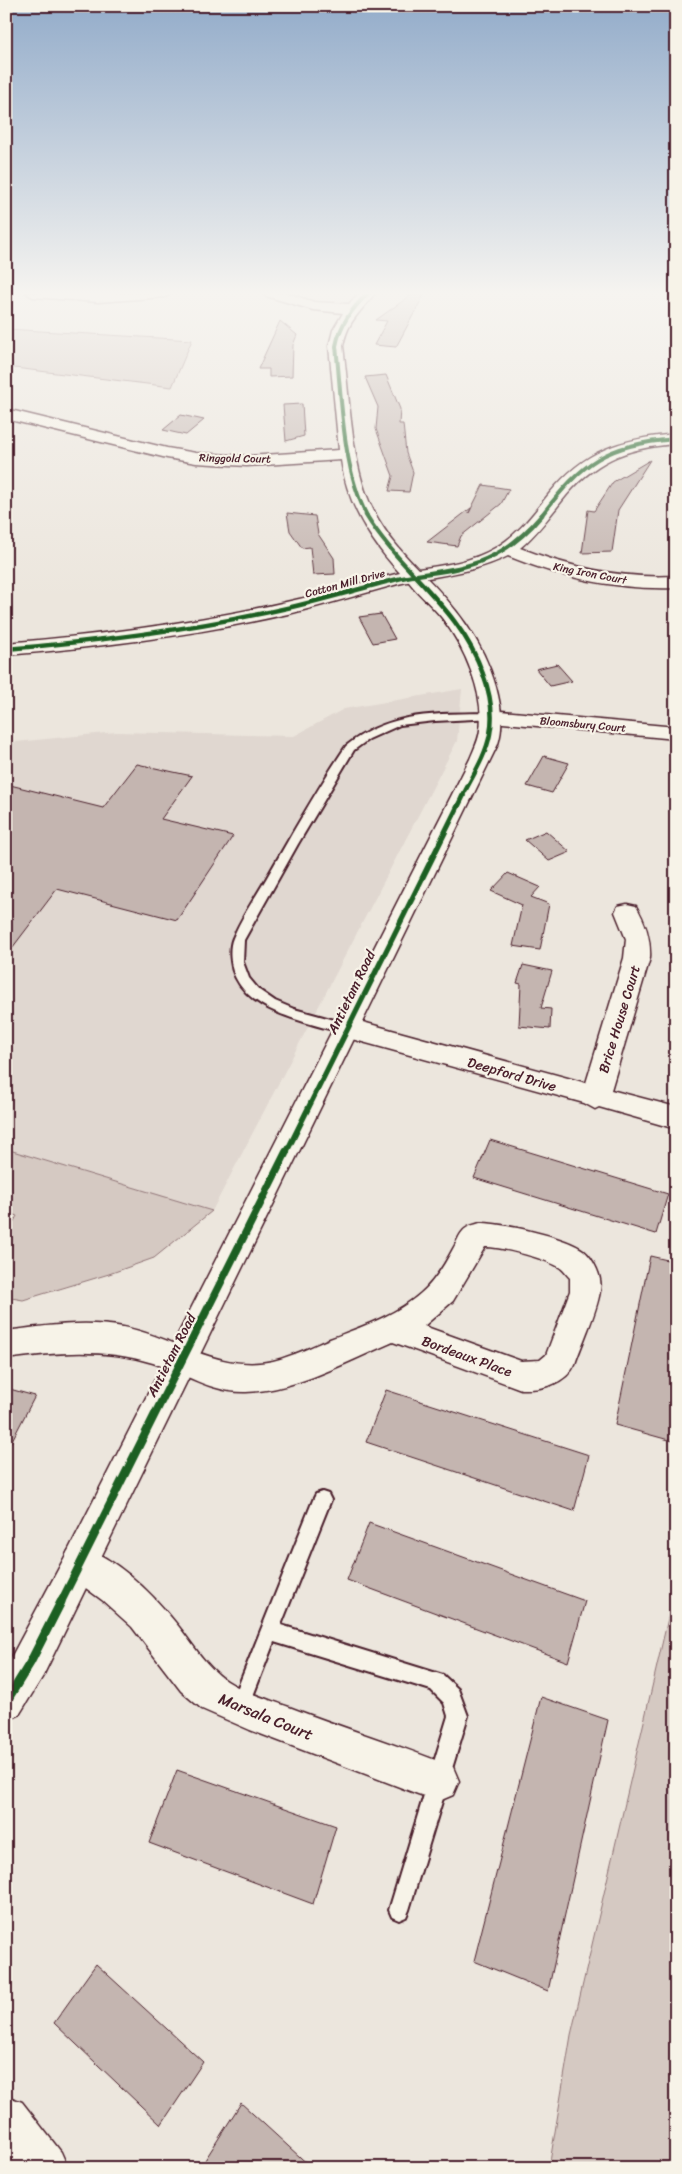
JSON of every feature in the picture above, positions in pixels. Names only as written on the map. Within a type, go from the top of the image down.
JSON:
[{"type":"street","name":"Antietam Road","points":[[6,1702],[30,1663],[183,1360],[481,759],[490,734],[490,716],[483,672],[463,631],[444,606],[387,546],[371,522],[360,500],[352,478],[341,394]]},
{"type":"street","name":"Ringgold Court","points":[[6,414],[167,453],[196,458],[248,461],[348,454]]},
{"type":"street","name":"Cotton Mill Drive","points":[[6,649],[57,646],[165,632],[288,608],[413,575],[467,566],[507,549],[530,530],[577,473],[588,464],[619,450],[649,442],[676,439]]},
{"type":"street","name":"King Iron Court","points":[[507,549],[538,562],[581,574],[642,583],[676,582]]},
{"type":"street","name":"Bloomsbury Court","points":[[490,716],[676,733]]},
{"type":"street","name":"Brice House Court","points":[[595,1098],[637,958],[638,939],[627,912]]},
{"type":"street","name":"Deepford Drive","points":[[348,1028],[595,1098],[676,1118]]},
{"type":"street","name":"Bordeaux Place","points":[[183,1360],[218,1375],[244,1378],[271,1376],[292,1370],[392,1328],[414,1318],[436,1301],[449,1285],[474,1239],[480,1235],[495,1235],[559,1252],[572,1259],[580,1268],[585,1278],[585,1291],[559,1364],[553,1369],[535,1376],[521,1375],[392,1328]]},
{"type":"street","points":[[6,1345],[53,1338],[92,1338],[123,1341],[183,1360]]},
{"type":"street","name":"Marsala Court","points":[[81,1563],[113,1584],[140,1608],[164,1636],[188,1673],[211,1693],[239,1707],[388,1765],[439,1781]]},
{"type":"street","points":[[6,2118],[44,2168]]},
{"type":"lane","points":[[348,1028],[304,1018],[264,1001],[254,994],[245,984],[238,970],[235,955],[238,940],[350,748],[360,738],[374,730],[409,720],[490,716]]},
{"type":"lane","points":[[239,1707],[322,1500]]},
{"type":"lane","points":[[269,1631],[436,1682],[445,1687],[455,1700],[458,1716],[399,1910]]},
{"type":"shaded area","points":[[462,689],[457,741],[212,1211],[6,1149],[6,743],[116,732],[294,736],[344,709]]},
{"type":"shaded area","points":[[6,1149],[212,1211],[154,1258],[23,1300],[6,1297],[6,1235],[17,1216],[6,1212]]},
{"type":"shaded area","points":[[676,1584],[676,2168],[549,2168],[571,2035]]},
{"type":"building","points":[[373,394],[394,394],[400,409],[399,424],[403,424],[406,453],[413,472],[409,492],[389,491],[393,476],[376,429],[378,407]]},
{"type":"building","points":[[302,404],[304,436],[286,441],[283,405]]},
{"type":"building","points":[[181,415],[204,420],[186,435],[163,430]]},
{"type":"building","points":[[650,460],[618,510],[612,552],[582,553],[588,510],[594,511],[613,482]]},
{"type":"building","points":[[483,485],[509,489],[501,504],[461,536],[457,546],[427,542],[471,508],[469,513]]},
{"type":"building","points":[[287,513],[315,516],[318,534],[334,558],[335,574],[313,575],[310,547],[302,548],[290,531]]},
{"type":"building","points":[[381,614],[395,639],[373,643],[359,617]]},
{"type":"building","points":[[557,664],[572,681],[550,686],[536,669]]},
{"type":"building","points":[[544,756],[569,763],[552,793],[527,786]]},
{"type":"building","points":[[137,764],[192,776],[161,819],[233,836],[177,920],[57,889],[6,956],[6,784],[103,808]]},
{"type":"building","points":[[546,831],[570,852],[549,861],[525,840]]},
{"type":"building","points":[[508,873],[540,887],[531,897],[549,904],[540,950],[513,946],[522,905],[491,891]]},
{"type":"building","points":[[523,965],[552,971],[541,1008],[551,1009],[550,1029],[519,1026],[521,984],[517,983]]},
{"type":"building","points":[[490,1140],[668,1194],[656,1234],[474,1178]]},
{"type":"building","points":[[650,1256],[676,1262],[676,1442],[615,1425]]},
{"type":"building","points":[[6,1388],[35,1396],[6,1452]]},
{"type":"building","points":[[386,1390],[589,1455],[574,1511],[366,1442]]},
{"type":"building","points":[[369,1523],[585,1601],[568,1662],[347,1580]]},
{"type":"building","points":[[541,1697],[608,1720],[548,1991],[474,1961]]},
{"type":"building","points":[[177,1770],[336,1826],[313,1904],[149,1843]]},
{"type":"building","points":[[96,1964],[203,2062],[161,2125],[54,2023]]},
{"type":"building","points":[[241,2103],[312,2168],[200,2168]]},
{"type":"cycle path","points":[[6,1702],[30,1663],[183,1360],[481,759],[490,734],[492,718],[487,683],[473,649],[454,618],[386,544],[367,516],[359,500],[351,472],[341,394]]},
{"type":"cycle path","points":[[6,649],[77,643],[252,616],[404,577],[474,564],[502,552],[516,542],[537,521],[577,473],[598,458],[637,444],[676,439]]}]
